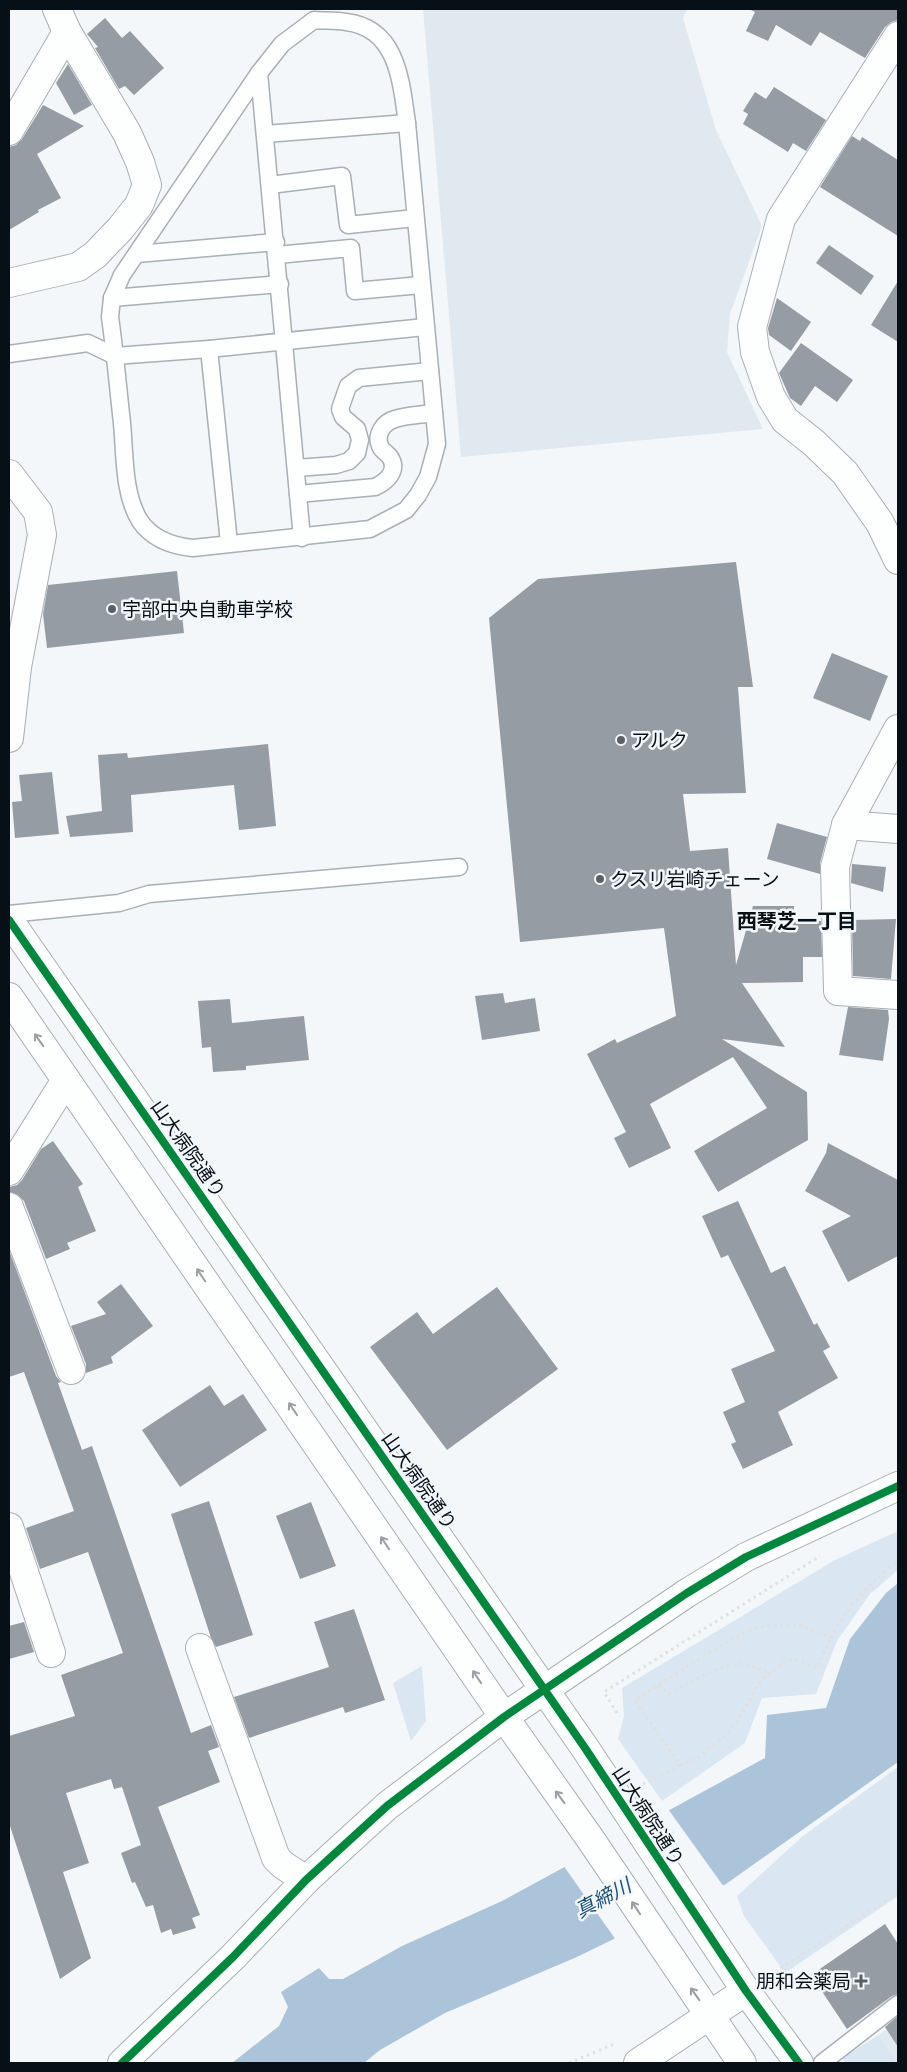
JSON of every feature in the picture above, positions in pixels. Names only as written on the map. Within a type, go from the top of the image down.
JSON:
[{"type":"street","points":[[9,131],[62,21]]},
{"type":"street","points":[[9,283],[78,267],[95,255],[120,229],[139,205],[147,185],[140,162],[127,133],[62,21]]},
{"type":"street","points":[[898,36],[781,219],[752,327],[754,352],[771,398],[785,420],[814,443],[845,473],[880,523],[898,560]]},
{"type":"street","points":[[9,474],[38,512],[42,535],[17,667],[9,738]]},
{"type":"street","points":[[898,729],[846,825],[835,867],[838,990],[898,995]]},
{"type":"street","points":[[846,825],[898,829]]},
{"type":"street","name":"山大病院通り","points":[[9,920],[544,1689],[746,1992],[800,2063]]},
{"type":"street","points":[[9,997],[504,1717],[589,1837],[742,2063]]},
{"type":"street","points":[[9,1172],[66,1080]]},
{"type":"street","points":[[9,1207],[71,1370]]},
{"type":"street","points":[[122,2063],[233,1957],[306,1880],[387,1806],[504,1717],[687,1593],[746,1557],[898,1486]]},
{"type":"street","points":[[9,1527],[50,1653]]},
{"type":"street","points":[[200,1648],[276,1858],[283,1865],[306,1880]]},
{"type":"street","points":[[638,2063],[746,1992]]},
{"type":"lane","points":[[314,20],[347,22],[366,28],[386,43],[395,60],[402,85],[437,444],[428,477],[406,510],[370,529],[302,538],[229,543],[193,548],[178,546],[152,534],[141,522],[132,505],[127,477],[110,317],[112,298],[122,275],[259,73],[282,44],[314,20]]},
{"type":"lane","points":[[259,73],[302,538]]},
{"type":"lane","points":[[265,134],[406,123]]},
{"type":"lane","points":[[270,184],[342,176],[348,225],[415,218]]},
{"type":"lane","points":[[136,254],[351,248],[355,291],[421,285]]},
{"type":"lane","points":[[112,298],[280,284]]},
{"type":"lane","points":[[9,354],[88,343],[115,356],[209,349],[425,327]]},
{"type":"lane","points":[[209,349],[229,543]]},
{"type":"lane","points":[[296,468],[336,465],[349,461],[357,453],[360,440],[357,429],[343,417],[340,409],[348,386],[359,378],[430,371]]},
{"type":"lane","points":[[298,494],[375,487],[385,483],[392,474],[393,466],[390,458],[379,445],[381,429],[386,423],[395,419],[434,413]]},
{"type":"lane","points":[[9,914],[119,904],[149,894],[459,867]]},
{"type":"lane","points":[[822,2063],[898,2004]]},
{"type":"path","points":[[617,1713],[604,1692],[823,1554]]},
{"type":"path","points":[[642,1784],[698,1758],[727,1734],[739,1720],[753,1692],[769,1673],[784,1662],[795,1659],[817,1668],[831,1637],[858,1598],[882,1573],[898,1560]]},
{"type":"path","points":[[680,1765],[635,1700],[721,1645],[750,1630],[765,1626],[798,1625],[831,1637]]},
{"type":"path","points":[[658,1686],[670,1694],[704,1675],[733,1664],[750,1665],[769,1673]]},
{"type":"path","points":[[775,1972],[898,1893]]},
{"type":"path","points":[[569,2063],[625,2040]]},
{"type":"shaded area","points":[[423,9],[687,9],[683,18],[716,130],[762,226],[730,314],[727,352],[763,429],[461,457]]},
{"type":"shaded area","points":[[898,1531],[898,1570],[870,1594],[837,1641],[816,1694],[762,1698],[745,1743],[662,1801],[618,1739],[624,1716],[622,1688],[835,1560]]},
{"type":"shaded area","points":[[422,1666],[426,1721],[411,1741],[393,1683]]},
{"type":"shaded area","points":[[898,1767],[898,1896],[785,1973],[744,1916],[737,1896],[803,1836]]},
{"type":"shaded area","points":[[898,2019],[898,2063],[879,2035]]},
{"type":"shaded area","points":[[879,2035],[898,2063],[846,2063],[842,2058]]},
{"type":"water","name":"真締川","points":[[898,1583],[898,1762],[726,1884],[577,1957],[445,2013],[380,2050],[364,2063],[232,2063],[279,2026],[288,2007],[281,1992],[319,1968],[329,1979],[343,1979],[402,1946],[502,1901],[765,1758],[767,1715],[826,1708],[850,1639],[886,1593]]},
{"type":"pier","points":[[668,1809],[724,1887],[616,1940],[563,1865]]},
{"type":"building","points":[[749,9],[898,9],[898,20],[891,22],[885,27],[865,58],[820,32],[811,46],[776,25],[768,41],[746,31],[755,12]]},
{"type":"building","points":[[105,18],[122,38],[130,31],[164,68],[134,95],[125,86],[119,89],[95,48],[98,47],[87,34]]},
{"type":"building","points":[[68,64],[92,105],[74,115],[56,83]]},
{"type":"building","points":[[774,87],[826,120],[806,151],[793,143],[788,152],[743,124],[748,114],[743,111],[755,92],[766,99]]},
{"type":"building","points":[[43,105],[84,126],[37,154],[61,198],[38,210],[39,212],[9,230],[9,147],[16,145],[22,139]]},
{"type":"building","points":[[852,136],[860,141],[862,137],[898,160],[898,236],[820,187]]},
{"type":"building","points":[[829,245],[874,276],[861,295],[816,263]]},
{"type":"building","points":[[898,281],[898,342],[871,325]]},
{"type":"building","points":[[777,298],[811,322],[791,351],[769,335],[768,328]]},
{"type":"building","points":[[801,343],[853,380],[837,402],[815,386],[801,406],[790,398],[779,373]]},
{"type":"building","name":"アルク","points":[[736,562],[753,687],[738,687],[746,793],[683,794],[690,851],[728,848],[736,965],[753,906],[794,906],[794,921],[821,921],[822,957],[803,957],[803,982],[742,983],[785,1047],[722,1039],[807,1092],[808,1140],[718,1192],[694,1151],[767,1108],[733,1057],[650,1104],[671,1148],[629,1168],[614,1138],[626,1132],[587,1054],[615,1039],[617,1043],[676,1016],[664,928],[520,942],[489,618],[538,579]]},
{"type":"building","name":"宇部中央自動車学校","points":[[177,571],[184,633],[47,648],[43,614],[48,585]]},
{"type":"building","points":[[832,653],[888,676],[870,721],[813,698]]},
{"type":"building","points":[[268,744],[276,826],[239,830],[234,785],[131,795],[133,832],[70,837],[66,816],[102,811],[98,755],[127,753],[128,758]]},
{"type":"building","points":[[52,772],[59,834],[15,838],[12,802],[22,801],[19,775]]},
{"type":"building","points":[[777,823],[827,837],[820,863],[820,874],[767,859]]},
{"type":"building","points":[[852,864],[886,867],[883,892],[851,883]]},
{"type":"building","points":[[896,919],[891,979],[853,976],[852,920]]},
{"type":"building","points":[[503,993],[505,1003],[535,998],[540,1031],[482,1040],[475,996]]},
{"type":"building","points":[[230,999],[232,1023],[304,1016],[309,1060],[246,1066],[246,1070],[213,1072],[211,1047],[202,1048],[198,1001]]},
{"type":"building","points":[[848,1007],[888,1010],[889,1019],[883,1061],[839,1055]]},
{"type":"building","points":[[53,1141],[83,1184],[78,1187],[96,1231],[67,1243],[70,1249],[46,1259],[24,1201],[18,1195],[9,1192],[9,1187],[17,1185],[22,1180],[41,1149]]},
{"type":"building","points":[[828,1143],[898,1180],[898,1256],[848,1282],[822,1231],[851,1216],[805,1191],[826,1153]]},
{"type":"building","points":[[738,1201],[771,1273],[785,1266],[814,1325],[817,1323],[830,1347],[823,1351],[838,1378],[778,1412],[793,1445],[743,1469],[731,1444],[736,1442],[723,1412],[745,1402],[731,1369],[775,1351],[728,1255],[721,1258],[702,1216]]},
{"type":"building","points":[[9,1250],[56,1376],[61,1382],[58,1383],[82,1450],[92,1446],[191,1733],[211,1725],[219,1747],[208,1751],[220,1782],[158,1807],[200,1915],[192,1918],[196,1928],[173,1935],[171,1929],[161,1933],[153,1905],[146,1907],[135,1882],[132,1883],[121,1853],[141,1845],[122,1787],[114,1789],[111,1779],[66,1793],[89,1863],[63,1872],[91,1958],[60,1979],[10,1826],[9,1736],[75,1716],[61,1675],[123,1653],[88,1552],[40,1569],[26,1528],[74,1511],[24,1372],[9,1377]]},
{"type":"building","points":[[121,1284],[153,1326],[111,1357],[113,1363],[86,1373],[86,1364],[71,1326],[106,1314],[97,1302]]},
{"type":"building","points":[[497,1287],[558,1369],[447,1450],[370,1347],[417,1312],[433,1334]]},
{"type":"building","points":[[210,1385],[224,1406],[243,1394],[267,1430],[180,1487],[142,1430]]},
{"type":"building","points":[[209,1501],[253,1635],[216,1647],[211,1638],[171,1514]]},
{"type":"building","points":[[311,1502],[336,1566],[300,1579],[276,1516]]},
{"type":"building","points":[[354,1609],[385,1700],[345,1713],[343,1707],[249,1738],[234,1697],[329,1667],[314,1622]]},
{"type":"building","points":[[24,1622],[34,1652],[9,1659],[9,1626]]},
{"type":"building","points":[[885,1924],[898,1944],[898,1994],[892,1996],[847,2029],[811,1975]]},
{"type":"building","points":[[898,2016],[898,2047],[885,2027]]},
{"type":"cycle path","points":[[9,920],[585,1748],[746,1991],[799,2063]]},
{"type":"cycle path","points":[[122,2063],[233,1957],[306,1880],[387,1806],[504,1717],[687,1593],[746,1557],[898,1486]]},
{"type":"place","name":"宇部中央自動車学校","points":[[112,609]]},
{"type":"place","name":"アルク","points":[[621,740]]},
{"type":"place","name":"クスリ岩崎チェーン","points":[[600,879]]},
{"type":"place","name":"朋和会薬局","points":[[861,1981]]},
{"type":"district","name":"西琴芝一丁目","points":[[797,921]]}]
